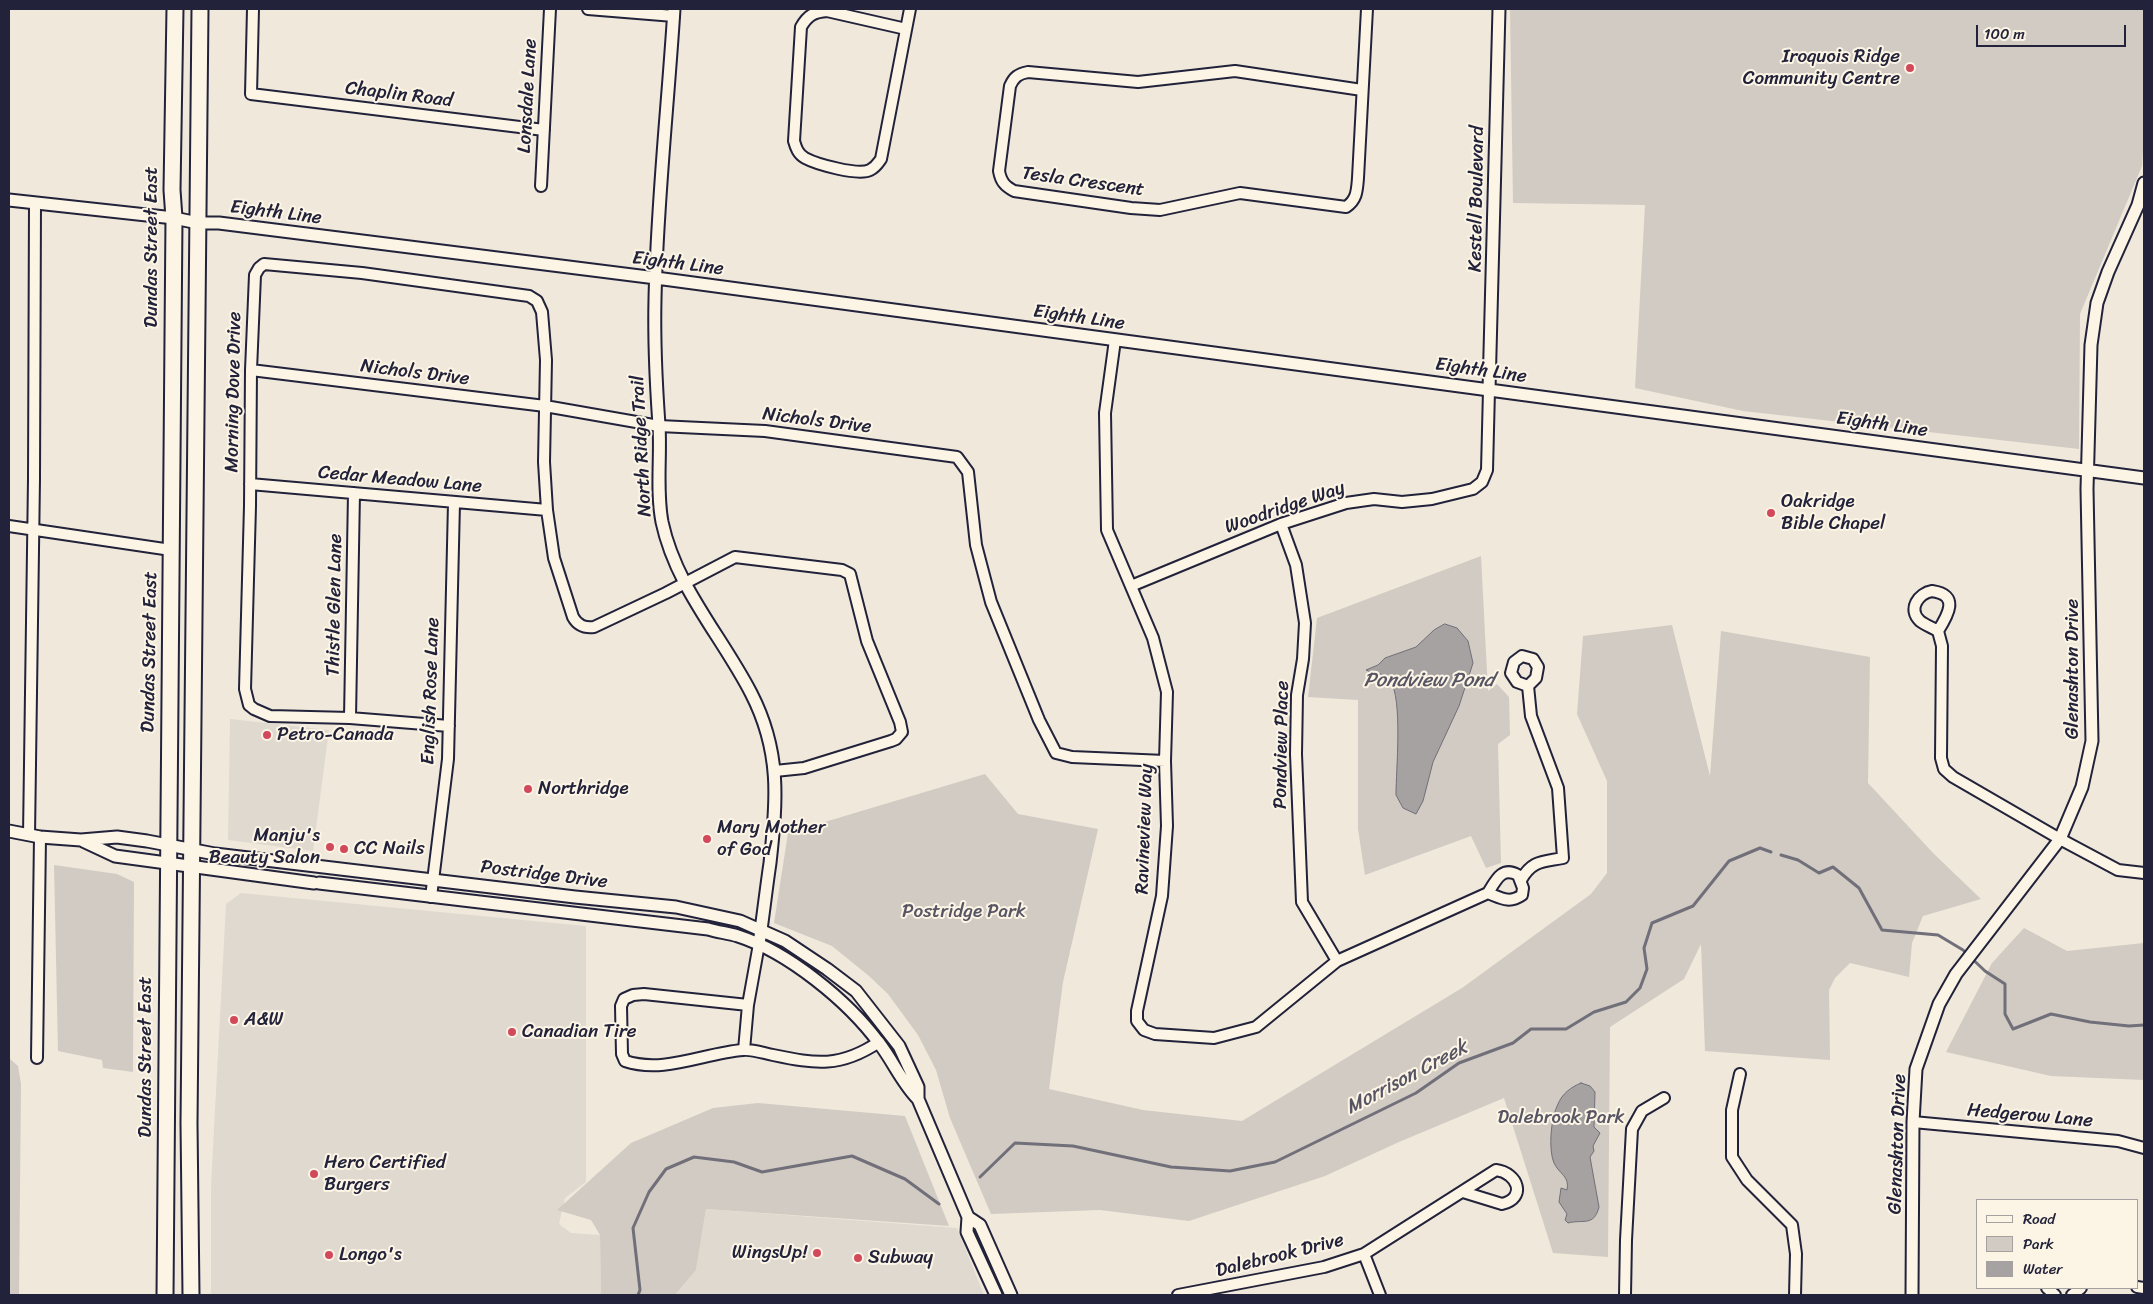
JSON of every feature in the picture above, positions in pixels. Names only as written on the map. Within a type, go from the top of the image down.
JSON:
[{"type":"main road","name":"Dundas Street East","points":[[165,1295],[174,218],[172,190],[175,9]]},
{"type":"main road","points":[[191,1295],[189,1123],[200,9]]},
{"type":"street","name":"Chaplin Road","points":[[253,9],[251,94],[544,130]]},
{"type":"street","name":"Lonsdale Lane","points":[[541,186],[550,9]]},
{"type":"street","points":[[588,9],[674,12]]},
{"type":"street","points":[[906,30],[827,11],[816,12],[807,17],[801,27],[794,141],[796,149],[803,157],[817,163],[860,172],[870,171],[877,165],[881,158],[906,30],[910,9]]},
{"type":"street","name":"Tesla Crescent","points":[[1362,90],[1235,71],[1138,82],[1028,72],[1021,73],[1014,78],[1010,86],[999,171],[1001,180],[1014,191],[1131,208],[1160,210],[1240,193],[1346,207],[1353,202],[1356,196],[1367,9]]},
{"type":"street","name":"Kestell Boulevard","points":[[1489,390],[1499,9]]},
{"type":"street","name":"North Ridge Trail","points":[[674,12],[656,278],[655,388],[659,426],[659,496],[662,521],[675,564],[756,705],[764,723],[775,771],[776,814],[759,944]]},
{"type":"street","name":"Glenashton Drive","points":[[1912,1295],[1913,1122],[1916,1070],[1939,1004],[1956,974],[2060,839],[2082,787],[2092,740],[2088,470],[2091,345],[2097,303],[2108,272],[2138,205],[2144,183]]},
{"type":"street","name":"Eighth Line","points":[[9,200],[219,223],[656,278],[2144,478]]},
{"type":"street","points":[[35,203],[33,529],[36,1058]]},
{"type":"street","name":"Morning Dove Drive","points":[[449,726],[350,718],[270,716],[249,705],[245,689],[251,370],[255,275],[258,268],[268,263],[362,273],[529,296],[535,299],[542,312],[546,360],[545,406]]},
{"type":"street","name":"Ravineview Way","points":[[1114,340],[1105,413],[1107,530],[1153,638],[1167,692],[1165,761],[1167,826],[1162,896],[1137,1011],[1137,1021],[1144,1030],[1155,1034],[1214,1038],[1256,1027],[1337,961],[1488,893],[1498,876],[1505,872],[1512,871],[1521,880]]},
{"type":"street","name":"Nichols Drive","points":[[251,370],[545,406],[659,426],[765,431],[957,458],[968,472],[976,545],[990,602],[1039,720],[1056,753],[1072,757],[1165,761]]},
{"type":"street","name":"Woodridge Way","points":[[1131,586],[1281,524],[1346,503],[1374,499],[1402,502],[1432,499],[1473,489],[1482,482],[1487,470],[1489,390]]},
{"type":"street","points":[[545,406],[544,462],[547,510],[554,558],[576,623],[582,626],[594,627],[685,584],[728,560],[739,557],[842,570],[852,578],[868,641],[900,722],[902,732],[896,740],[890,742],[804,768],[775,771]]},
{"type":"street","name":"Cedar Meadow Lane","points":[[250,484],[547,510]]},
{"type":"street","name":"Thistle Glen Lane","points":[[350,718],[354,493]]},
{"type":"street","name":"English Rose Lane","points":[[431,897],[448,759],[454,503]]},
{"type":"street","name":"Pondview Place","points":[[1281,524],[1296,565],[1305,623],[1303,659],[1296,695],[1296,754],[1302,902],[1337,961]]},
{"type":"street","points":[[9,526],[171,550]]},
{"type":"street","points":[[1938,630],[1942,646],[1941,758],[1944,769],[1953,777],[2118,870],[2144,873]]},
{"type":"street","points":[[1488,893],[1507,901],[1516,900],[1522,895],[1524,888],[1521,880],[1526,870],[1533,864],[1563,858],[1558,788],[1531,716],[1528,686]]},
{"type":"street","name":"Postridge Drive","points":[[9,831],[35,836],[81,840],[117,837],[168,846],[433,880],[676,907],[712,913],[761,929],[785,942],[827,968],[856,992],[899,1046],[918,1087],[918,1099]]},
{"type":"street","name":"Postridge Drive","points":[[81,840],[115,856],[317,883],[708,929],[738,936],[759,944],[816,980],[841,1001],[879,1042],[907,1088],[918,1099],[968,1217],[967,1232],[996,1295]]},
{"type":"street","points":[[744,1050],[748,1004],[759,944]]},
{"type":"street","points":[[748,1004],[644,994],[633,995],[624,999],[622,1006],[622,1054],[626,1061],[639,1066],[656,1066],[744,1050],[816,1063],[842,1060],[867,1050],[879,1042]]},
{"type":"street","points":[[1740,1074],[1732,1110],[1732,1157],[1747,1180],[1792,1225],[1796,1254],[1795,1295]]},
{"type":"street","points":[[1625,1295],[1632,1129],[1642,1111],[1664,1098]]},
{"type":"street","name":"Hedgerow Lane","points":[[1913,1122],[2118,1141],[2144,1148]]},
{"type":"street","name":"Dalebrook Drive","points":[[1178,1295],[1201,1294],[1324,1266],[1364,1254],[1496,1170],[1512,1176],[1517,1185],[1514,1197],[1508,1203],[1502,1204],[1463,1192]]},
{"type":"street","name":"Postridge Drive","points":[[968,1217],[980,1225],[1011,1295]]},
{"type":"street","points":[[1364,1254],[1380,1295]]},
{"type":"shaded area","points":[[230,719],[329,730],[313,851],[228,840]]},
{"type":"shaded area","points":[[241,893],[586,926],[586,1182],[565,1198],[559,1224],[571,1233],[600,1235],[601,1295],[211,1295],[211,1185],[226,904]]},
{"type":"shaded area","points":[[706,1209],[957,1228],[984,1295],[675,1295],[696,1270]]},
{"type":"green space","points":[[1510,9],[2144,9],[2144,136],[2142,166],[2080,314],[2079,449],[1743,411],[1635,388],[1645,205],[1513,203]]},
{"type":"green space","points":[[1481,556],[1488,691],[1497,684],[1509,697],[1510,735],[1498,744],[1501,863],[1486,868],[1471,836],[1365,875],[1358,829],[1358,700],[1308,697],[1317,618]]},
{"type":"green space","points":[[1672,625],[1710,776],[1721,631],[1870,657],[1868,783],[1934,854],[1981,899],[1923,916],[1912,943],[1909,977],[1850,963],[1835,978],[1829,990],[1830,1060],[1705,1051],[1701,944],[1684,979],[1610,1027],[1608,1257],[1553,1253],[1504,1098],[1399,1142],[1325,1176],[1189,1221],[1100,1210],[991,1214],[950,1118],[936,1070],[918,1035],[888,994],[832,946],[774,923],[788,833],[985,774],[1018,814],[1098,829],[1063,982],[1049,1089],[1143,1110],[1242,1121],[1462,988],[1591,894],[1607,873],[1607,781],[1577,714],[1583,636]]},
{"type":"green space","points":[[54,865],[117,874],[134,882],[133,1072],[103,1068],[102,1060],[58,1051]]},
{"type":"green space","points":[[2024,928],[2067,951],[2144,943],[2144,1080],[2051,1076],[1946,1052],[1992,963]]},
{"type":"green space","points":[[9,1058],[18,1066],[21,1084],[19,1295],[9,1295]]},
{"type":"green space","points":[[758,1103],[905,1116],[949,1226],[706,1209],[696,1270],[675,1295],[601,1295],[600,1235],[591,1220],[557,1210],[631,1143],[713,1108]]},
{"type":"water","name":"Pondview Pond","points":[[1445,624],[1457,628],[1468,641],[1473,663],[1459,706],[1433,762],[1423,801],[1416,814],[1403,808],[1396,795],[1398,718],[1394,689],[1388,677],[1366,670],[1378,665],[1385,658],[1416,647],[1434,630]]},
{"type":"water","points":[[1581,1083],[1590,1086],[1595,1092],[1594,1127],[1600,1133],[1590,1157],[1599,1207],[1591,1220],[1568,1223],[1565,1220],[1567,1214],[1559,1202],[1561,1188],[1567,1190],[1568,1185],[1566,1178],[1556,1167],[1552,1157],[1551,1133],[1560,1100],[1567,1091]]},
{"type":"waterway","name":"Morrison Creek","points":[[980,1177],[1015,1143],[1073,1146],[1171,1167],[1230,1171],[1275,1162],[1416,1093],[1459,1063],[1513,1043],[1531,1029],[1566,1029],[1594,1012],[1626,1002],[1640,988],[1647,969],[1644,948],[1652,923],[1693,906],[1729,861],[1760,848],[1771,852]]},
{"type":"waterway","name":"Morrison Creek","points":[[1781,855],[1798,860],[1819,873],[1833,867],[1859,888],[1882,930],[1938,935],[1963,950],[1985,971],[2005,984],[2005,1014],[2013,1029],[2051,1014],[2090,1022],[2129,1026],[2144,1025]]},
{"type":"waterway","name":"Morrison Creek","points":[[638,1295],[640,1290],[633,1228],[649,1192],[666,1169],[694,1157],[734,1162],[762,1172],[852,1156],[905,1179],[939,1204]]},
{"type":"place","name":"Iroquois Ridge Community Centre","points":[[1910,68]]},
{"type":"place","name":"Oakridge Bible Chapel","points":[[1771,513]]},
{"type":"place","name":"Petro-Canada","points":[[267,735]]},
{"type":"place","name":"Northridge","points":[[528,789]]},
{"type":"place","name":"Mary Mother of God","points":[[707,839]]},
{"type":"place","name":"Manju's Beauty Salon","points":[[330,847]]},
{"type":"place","name":"CC Nails","points":[[344,849]]},
{"type":"place","name":"A&W","points":[[234,1020]]},
{"type":"place","name":"Canadian Tire","points":[[512,1032]]},
{"type":"place","name":"Hero Certified Burgers","points":[[314,1174]]},
{"type":"place","name":"WingsUp!","points":[[817,1253]]},
{"type":"place","name":"Longo's","points":[[329,1255]]},
{"type":"place","name":"Subway","points":[[858,1258]]},
{"type":"park label","name":"Postridge Park","points":[[964,912]]},
{"type":"park label","name":"Dalebrook Park","points":[[1561,1118]]}]
